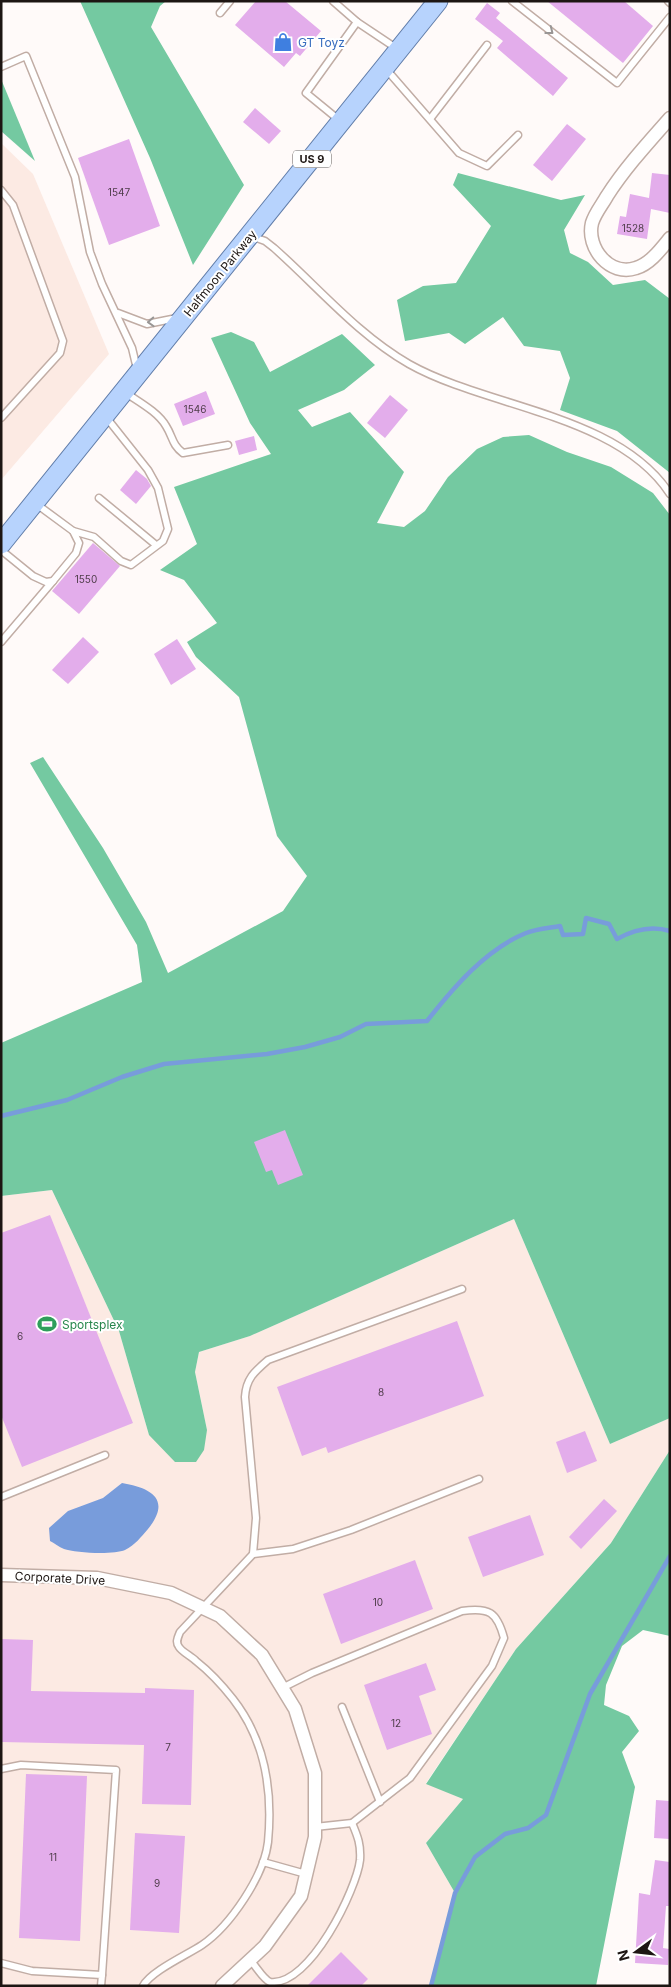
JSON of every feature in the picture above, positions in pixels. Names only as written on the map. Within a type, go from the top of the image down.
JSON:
[{"type":"main road","name":"Halfmoon Parkway","points":[[1,544],[106,416],[438,1]]},
{"type":"street","points":[[670,118],[623,171],[594,216],[591,238],[596,251],[614,268],[622,271],[638,268],[656,255],[670,238]]},
{"type":"street","name":"Corporate Drive","points":[[1,1576],[96,1578],[170,1593],[203,1608],[220,1616],[262,1655],[295,1710],[315,1773],[315,1837],[301,1896],[265,1946],[222,1986]]},
{"type":"lane","points":[[220,13],[230,1]]},
{"type":"lane","points":[[333,1],[356,22],[399,50]]},
{"type":"lane","points":[[513,2],[617,83],[670,17]]},
{"type":"lane","points":[[342,122],[306,93],[356,22]]},
{"type":"lane","points":[[430,119],[487,45]]},
{"type":"lane","points":[[1,67],[26,56],[75,177],[90,252],[102,284],[118,313],[132,348],[138,375]]},
{"type":"lane","points":[[385,68],[459,153],[487,166],[518,135]]},
{"type":"lane","points":[[1,190],[13,205],[63,342],[60,353],[1,418]]},
{"type":"lane","points":[[250,236],[265,241],[274,248],[352,322],[397,357],[449,382],[526,408],[593,434],[641,462],[662,481],[670,494]]},
{"type":"lane","points":[[118,313],[147,324],[186,316]]},
{"type":"lane","points":[[125,392],[156,415],[166,426],[175,447],[183,453],[228,444]]},
{"type":"lane","points":[[34,503],[73,531],[94,538],[121,561],[131,565],[163,541],[168,529],[158,488],[148,470],[106,416]]},
{"type":"lane","points":[[99,498],[156,545]]},
{"type":"lane","points":[[1,642],[76,553],[79,543],[73,531]]},
{"type":"lane","points":[[1,550],[40,581],[52,581]]},
{"type":"lane","points":[[143,1986],[157,1973],[204,1944],[222,1926],[247,1894],[263,1862],[268,1842],[269,1804],[267,1775],[261,1749],[252,1729],[238,1706],[209,1672],[179,1648],[177,1641],[180,1632],[253,1554],[256,1518],[245,1397],[246,1384],[253,1373],[273,1358],[462,1289]]},
{"type":"lane","points":[[1,1497],[106,1456]]},
{"type":"lane","points":[[253,1554],[293,1549],[351,1530],[479,1479]]},
{"type":"lane","points":[[282,1688],[312,1673],[462,1611],[479,1609],[488,1611],[496,1617],[504,1638],[492,1666],[410,1778],[352,1823],[315,1827]]},
{"type":"lane","points":[[342,1706],[380,1802]]},
{"type":"lane","points":[[1,1769],[21,1766],[116,1770],[101,1986]]},
{"type":"lane","points":[[250,1960],[269,1982],[281,1985],[296,1978],[318,1959],[337,1925],[360,1862],[360,1841],[352,1823]]},
{"type":"lane","points":[[263,1862],[306,1874]]},
{"type":"lane","points":[[1,1963],[32,1971],[102,1974]]},
{"type":"shaded area","points":[[1,143],[33,174],[109,354],[1,480]]},
{"type":"shaded area","points":[[52,1190],[119,1331],[149,1435],[207,1430],[195,1372],[199,1352],[250,1336],[514,1219],[610,1444],[670,1418],[670,1450],[611,1543],[516,1649],[426,1783],[463,1799],[426,1843],[455,1893],[431,1986],[1,1986],[1,1196]]},
{"type":"green space","points":[[80,1],[166,1],[160,6],[151,27],[244,185],[193,265],[150,158]]},
{"type":"green space","points":[[1,79],[35,161],[1,131]]},
{"type":"green space","points":[[458,173],[561,200],[585,195],[564,230],[570,253],[588,262],[613,285],[645,280],[670,299],[670,473],[617,431],[560,410],[570,378],[560,351],[524,346],[503,317],[465,344],[449,333],[405,341],[397,300],[423,286],[456,283],[491,226],[453,185]]},
{"type":"green space","points":[[231,332],[254,342],[270,372],[342,334],[375,365],[344,390],[298,410],[312,427],[350,412],[404,472],[377,523],[404,527],[425,511],[448,477],[477,449],[503,437],[529,435],[567,452],[611,467],[653,493],[670,515],[670,1418],[610,1444],[514,1219],[250,1336],[199,1352],[195,1372],[207,1430],[204,1450],[196,1462],[175,1462],[149,1435],[119,1331],[52,1190],[1,1196],[1,1043],[142,982],[137,945],[30,763],[43,757],[103,848],[146,922],[168,973],[283,911],[307,876],[277,836],[239,697],[196,657],[187,642],[217,623],[184,580],[160,570],[197,544],[174,487],[271,454],[250,423],[211,338]]},
{"type":"green space","points":[[670,1450],[670,1636],[643,1630],[622,1646],[606,1685],[604,1705],[629,1716],[639,1731],[622,1752],[635,1787],[596,1986],[431,1986],[455,1893],[426,1843],[463,1799],[426,1784],[516,1649],[611,1543]]},
{"type":"water","points":[[122,1483],[142,1488],[155,1497],[158,1503],[155,1519],[132,1546],[120,1552],[85,1552],[64,1549],[50,1541],[49,1528],[68,1511],[103,1498]]},
{"type":"building","name":"GT Toyz","points":[[256,1],[285,1],[321,31],[300,56],[296,53],[284,67],[235,25]]},
{"type":"building","points":[[547,1],[624,1],[653,26],[623,63]]},
{"type":"building","points":[[487,3],[500,13],[496,18],[568,78],[553,96],[497,48],[503,41],[475,19]]},
{"type":"building","points":[[255,108],[281,131],[269,144],[243,122]]},
{"type":"building","points":[[567,124],[586,139],[552,181],[533,165]]},
{"type":"building","points":[[129,139],[160,226],[109,245],[78,158]]},
{"type":"building","points":[[652,173],[670,175],[670,213],[651,209],[647,239],[617,234],[620,216],[626,217],[630,194],[649,198]]},
{"type":"building","points":[[206,391],[215,414],[183,426],[174,404]]},
{"type":"building","points":[[390,395],[408,410],[385,438],[367,423]]},
{"type":"building","points":[[254,436],[257,450],[239,455],[235,441]]},
{"type":"building","points":[[136,470],[147,479],[151,486],[136,504],[120,490]]},
{"type":"building","points":[[93,543],[120,566],[79,614],[52,591]]},
{"type":"building","points":[[83,637],[99,652],[68,684],[52,670]]},
{"type":"building","points":[[177,639],[196,669],[171,685],[154,654]]},
{"type":"building","points":[[285,1130],[303,1175],[278,1185],[272,1170],[266,1172],[254,1142]]},
{"type":"building","name":"Sportsplex","points":[[50,1215],[133,1423],[22,1467],[1,1415],[1,1233]]},
{"type":"building","points":[[457,1321],[484,1396],[328,1453],[326,1447],[302,1456],[277,1387]]},
{"type":"building","points":[[585,1431],[597,1461],[567,1473],[556,1442]]},
{"type":"building","points":[[604,1499],[617,1511],[581,1549],[569,1537]]},
{"type":"building","points":[[530,1515],[544,1555],[483,1577],[468,1537]]},
{"type":"building","points":[[415,1560],[433,1609],[341,1644],[323,1594]]},
{"type":"building","points":[[1,1639],[33,1640],[31,1691],[145,1693],[145,1688],[194,1690],[191,1805],[142,1804],[144,1745],[1,1742]]},
{"type":"building","points":[[426,1663],[436,1690],[419,1696],[432,1734],[387,1750],[364,1685]]},
{"type":"building","points":[[26,1774],[87,1776],[80,1941],[19,1938]]},
{"type":"building","points":[[656,1800],[670,1801],[670,1839],[654,1838]]},
{"type":"building","points":[[135,1833],[185,1836],[179,1933],[130,1930]]},
{"type":"building","points":[[655,1860],[670,1862],[670,1906],[666,1906],[663,1948],[669,1949],[668,1965],[635,1963],[639,1893],[650,1895]]},
{"type":"building","points":[[341,1952],[368,1979],[361,1986],[307,1986]]},
{"type":"waterway","points":[[1,1116],[67,1100],[122,1077],[164,1064],[267,1054],[305,1047],[340,1037],[366,1024],[427,1021],[459,983],[484,959],[511,940],[530,932],[560,926],[563,935],[583,934],[586,918],[609,924],[617,939],[642,929],[656,928],[670,931]]},
{"type":"waterway","points":[[431,1986],[455,1893],[475,1857],[505,1834],[528,1828],[546,1815],[590,1694],[670,1556]]},
{"type":"place","name":"GT Toyz","points":[[283,42]]},
{"type":"place","name":"Sportsplex","points":[[47,1324]]}]
